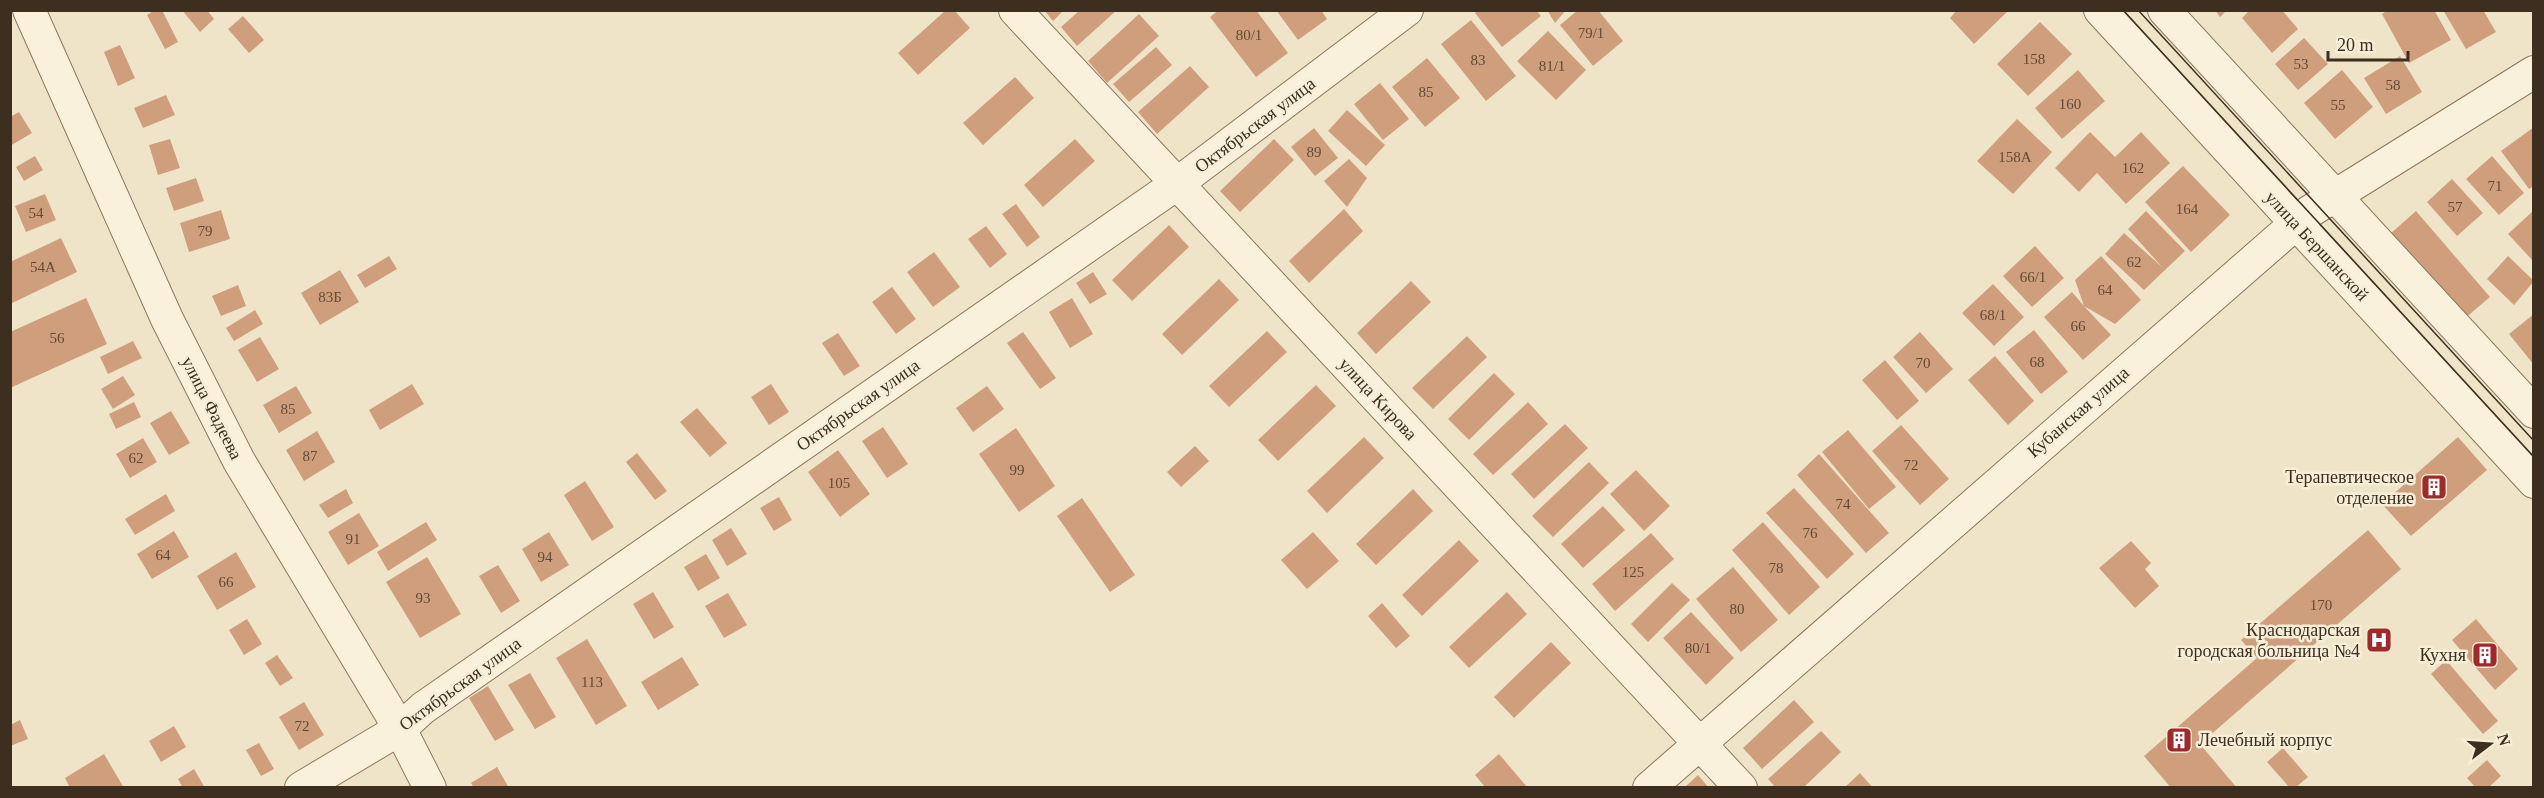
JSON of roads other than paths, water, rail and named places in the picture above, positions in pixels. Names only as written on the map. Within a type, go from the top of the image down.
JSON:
[{"type":"street","name":"улица Фадеева","points":[[28,10],[167,319],[239,461],[400,729],[430,788]]},
{"type":"street","name":"улица Кирова","points":[[1015,10],[1741,788]]},
{"type":"street","name":"Октябрьская улица","points":[[301,788],[400,729],[423,708],[1178,183],[1407,10]]},
{"type":"street","name":"улица Бершанской","points":[[2100,10],[2534,482]]},
{"type":"street","points":[[2164,10],[2534,412]]},
{"type":"street","name":"Кубанская улица","points":[[1649,788],[2296,222],[2334,195],[2534,72]]},
{"type":"tram line","points":[[2123,10],[2534,457]]},
{"type":"tram line","points":[[2138,10],[2534,441]]},
{"type":"place","name":"Терапевтическое отделение","points":[[2434,487]]},
{"type":"place","name":"Краснодарская городская больница №4","points":[[2379,640]]},
{"type":"place","name":"Кухня","points":[[2485,655]]},
{"type":"place","name":"Лечебный корпус","points":[[2179,740]]}]
